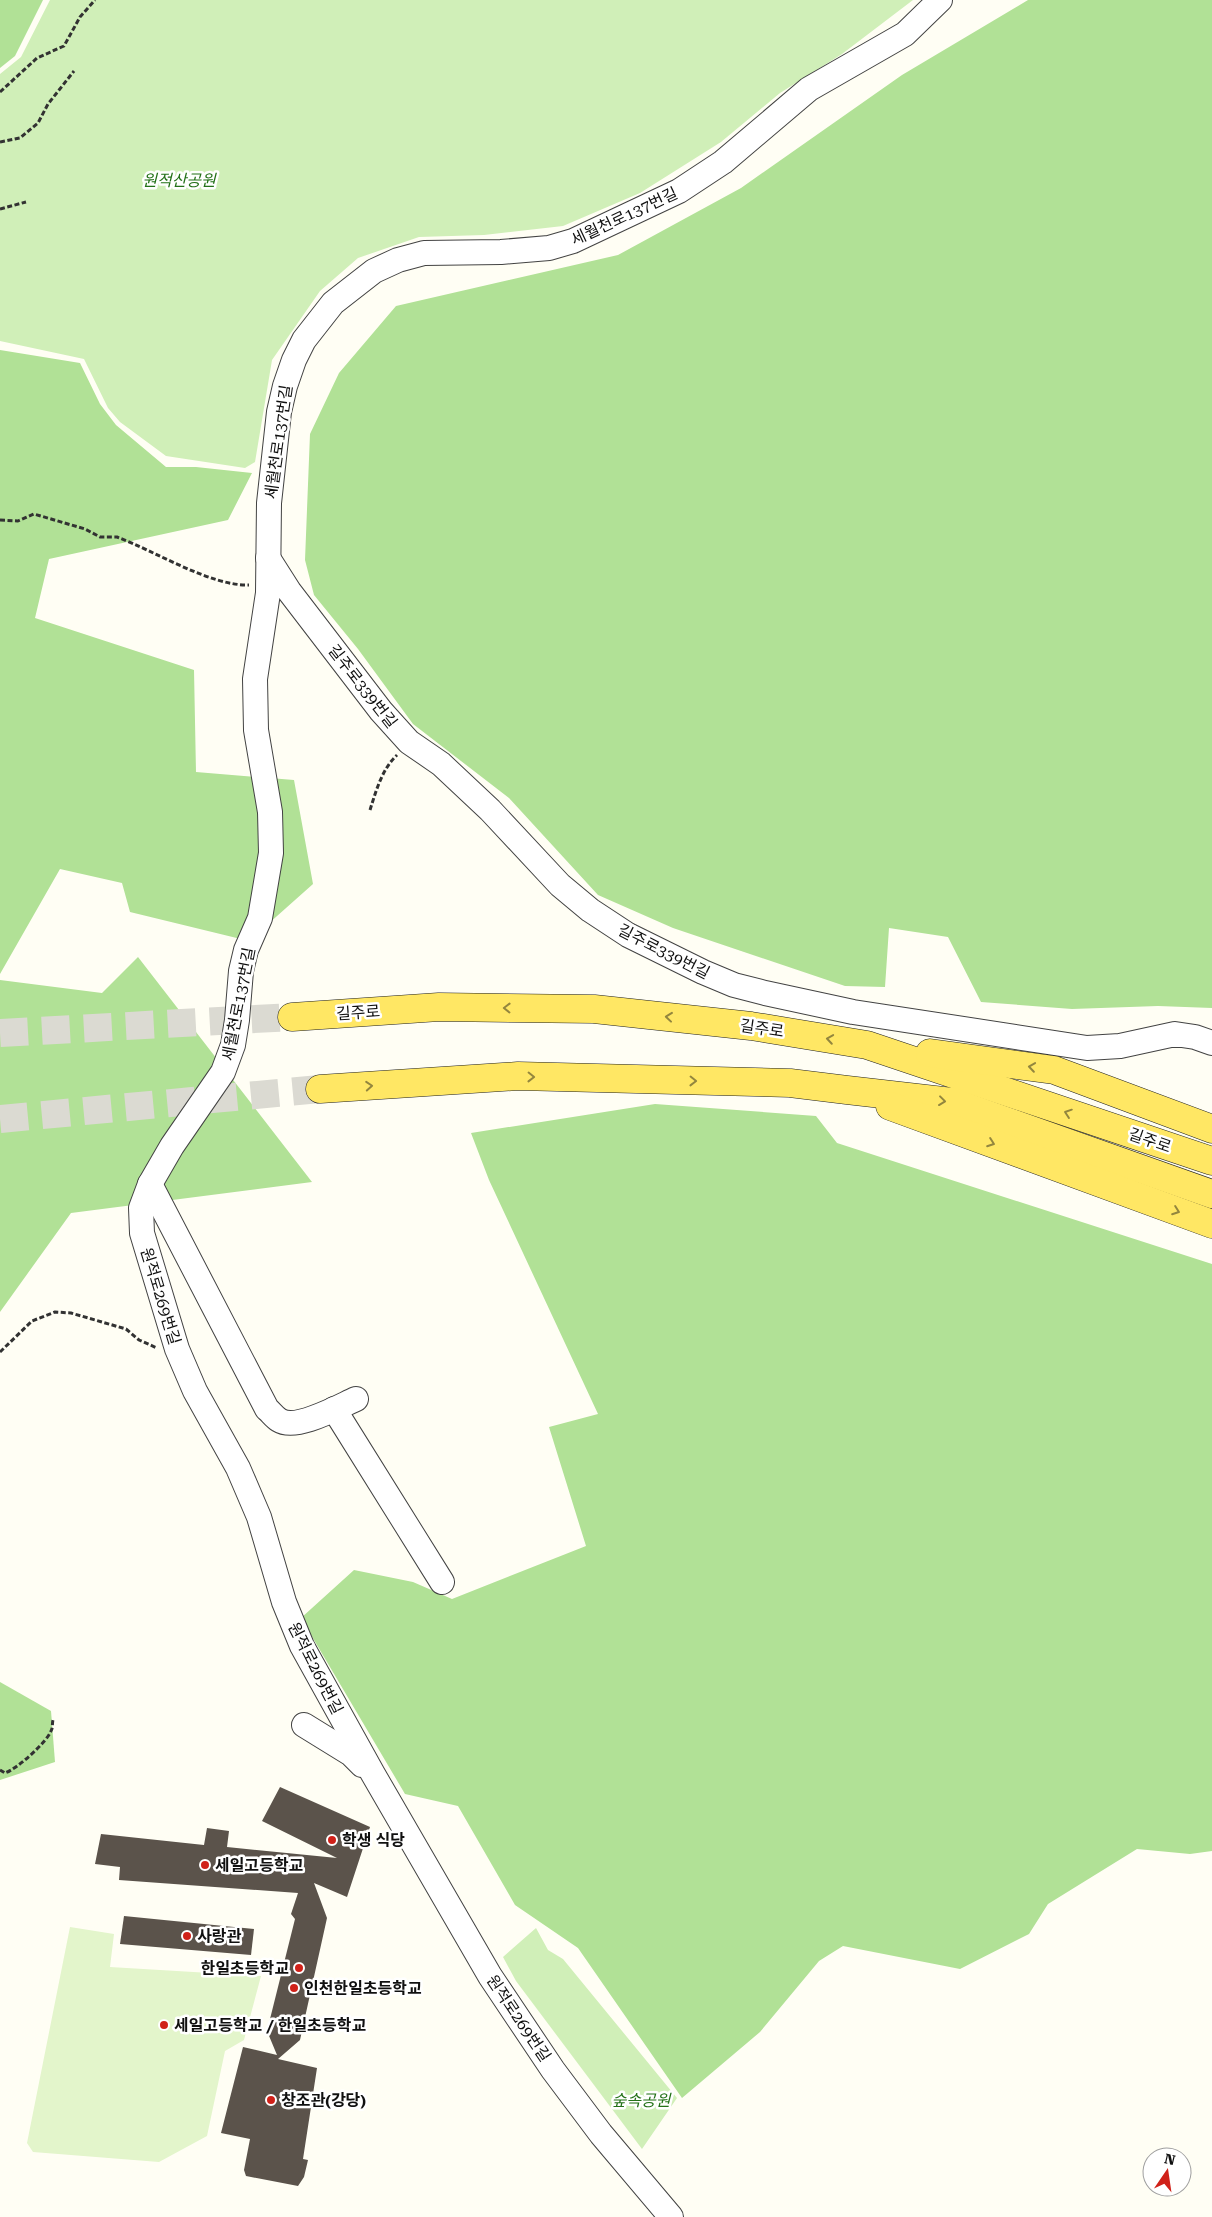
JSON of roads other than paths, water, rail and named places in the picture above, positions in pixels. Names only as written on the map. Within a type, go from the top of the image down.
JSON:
[{"type":"main road","name":"길주로","points":[[292,1017],[439,1007],[594,1009],[750,1026],[867,1045],[1212,1161]]},
{"type":"main road","points":[[867,1045],[1054,1070],[1212,1129]]},
{"type":"main road","name":"길주로","points":[[320,1089],[518,1076],[790,1083],[952,1102],[1212,1194]]},
{"type":"main road","points":[[847,1090],[1212,1224]]},
{"type":"street","name":"세월천로137번길","points":[[224,1072],[233,1045],[241,971],[246,950],[260,918],[271,853],[270,812],[256,730],[255,678],[268,583],[269,503],[279,412],[284,386],[304,340],[333,303],[347,291],[374,271],[398,260],[424,253],[523,251],[549,248],[573,241],[679,190],[722,162],[810,89],[905,34],[940,0]]},
{"type":"street","name":"길주로339번길","points":[[268,558],[290,591],[381,711],[409,742],[441,764],[490,810],[560,885],[590,910],[628,935],[734,985],[853,1012],[1087,1048],[1120,1046],[1175,1034],[1212,1044]]},
{"type":"street","name":"원적로269번길","points":[[224,1072],[172,1146],[150,1184],[141,1208],[142,1233],[177,1349],[195,1391],[238,1468],[259,1517],[284,1602],[302,1646],[373,1774],[506,2000],[553,2070],[601,2134],[671,2217]]},
{"type":"street","points":[[150,1184],[267,1409],[279,1420],[292,1424],[345,1404],[442,1582]]},
{"type":"street","points":[[304,1725],[351,1754],[373,1774]]},
{"type":"tunnel","points":[[0,1033],[292,1017]]},
{"type":"tunnel","points":[[0,1119],[320,1089]]},
{"type":"place","name":"학생 식당","points":[[332,1840]]},
{"type":"place","name":"세일고등학교","points":[[205,1865]]},
{"type":"place","name":"사랑관","points":[[187,1936]]},
{"type":"place","name":"한일초등학교","points":[[299,1968]]},
{"type":"place","name":"인천한일초등학교","points":[[294,1988]]},
{"type":"place","name":"세일고등학교 / 한일초등학교","points":[[164,2025]]},
{"type":"place","name":"창조관(강당)","points":[[271,2100]]},
{"type":"park label","name":"원적산공원","points":[[179,180]]},
{"type":"park label","name":"숲속공원","points":[[641,2100]]}]
